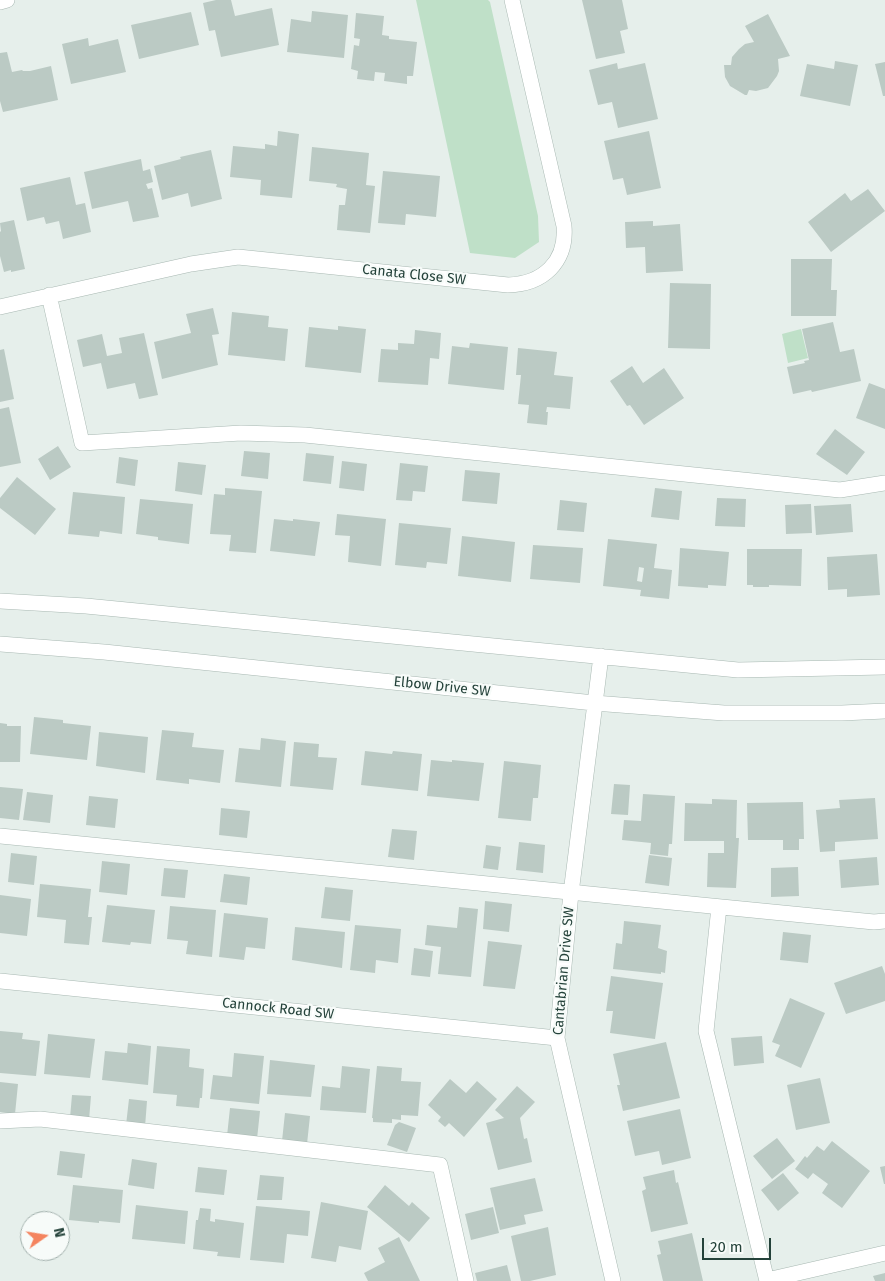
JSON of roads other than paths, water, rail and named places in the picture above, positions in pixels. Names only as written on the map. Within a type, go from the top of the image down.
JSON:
[{"type":"street","points":[[0,2],[7,0]]},
{"type":"street","name":"Canata Close SW","points":[[0,307],[191,264],[238,257],[508,285],[537,279],[549,270],[560,256],[563,246],[564,226],[512,0]]},
{"type":"street","points":[[49,295],[82,443],[241,434],[305,435],[840,490],[885,483]]},
{"type":"street","points":[[0,601],[86,606],[738,670],[885,667]]},
{"type":"street","name":"Elbow Drive SW","points":[[0,644],[104,652],[594,703],[724,713],[885,711]]},
{"type":"street","name":"Cantabrian Drive SW","points":[[601,656],[571,893],[557,1038],[613,1281]]},
{"type":"street","points":[[0,836],[719,908],[874,922],[885,920]]},
{"type":"street","points":[[719,908],[706,1031],[767,1280],[885,1253]]},
{"type":"street","name":"Cannock Road SW","points":[[0,981],[557,1038]]},
{"type":"street","points":[[0,1121],[40,1119],[440,1165],[466,1281]]}]
